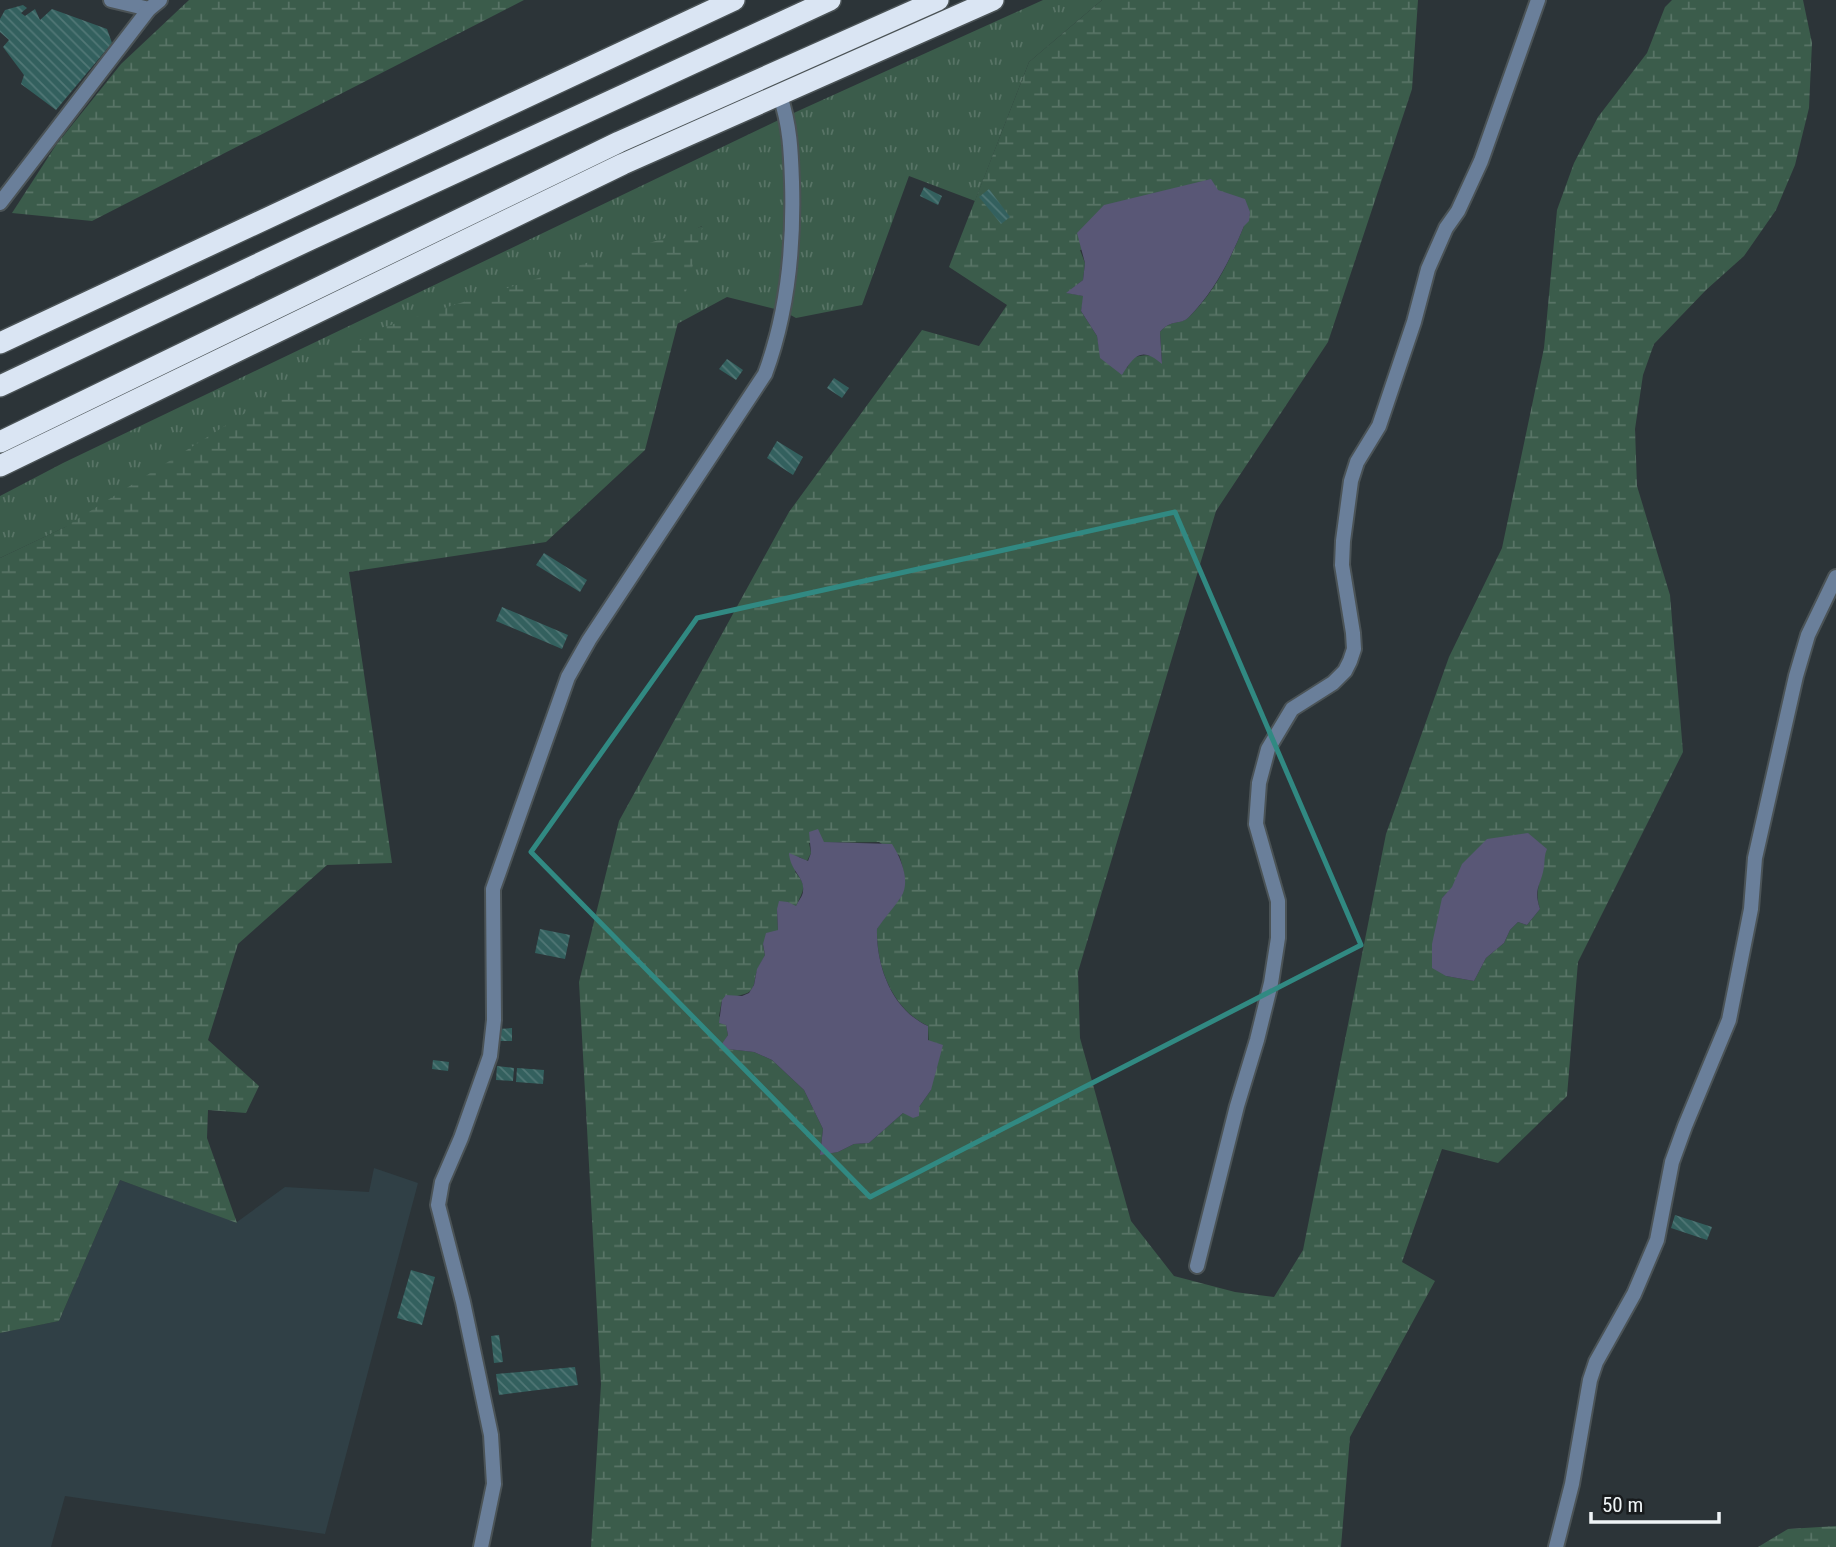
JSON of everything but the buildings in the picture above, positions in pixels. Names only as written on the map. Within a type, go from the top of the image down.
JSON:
[{"type":"highway","points":[[0,343],[734,0]]},
{"type":"highway","points":[[0,386],[830,0]]},
{"type":"highway","points":[[0,442],[619,142],[938,0]]},
{"type":"highway","points":[[0,466],[623,164],[993,0]]},
{"type":"street","points":[[111,0],[155,5]]},
{"type":"street","points":[[1197,1266],[1256,1040],[1278,938],[1278,901],[1256,824],[1259,783],[1268,749],[1293,709],[1333,683],[1346,671],[1350,661],[1354,649],[1353,633],[1342,565],[1342,541],[1351,481],[1357,462],[1379,426],[1414,321],[1427,269],[1481,161],[1538,0]]},
{"type":"street","points":[[0,202],[155,5]]},
{"type":"street","points":[[481,1547],[494,1483],[491,1435],[466,1314],[438,1205],[442,1182],[490,1056],[494,1020],[493,889],[568,677],[589,640],[765,374],[777,342],[787,295],[793,218],[790,142],[787,116],[780,96]]},
{"type":"street","points":[[1556,1547],[1572,1483],[1590,1380],[1596,1362],[1634,1293],[1657,1240],[1672,1162],[1729,1020],[1751,909],[1755,858],[1796,676],[1808,635],[1836,577]]},
{"type":"highlighted area","points":[[1175,512],[1361,945],[870,1197],[531,852],[697,618]]},
{"type":"shaded area","points":[[1211,179],[1218,190],[1245,199],[1250,212],[1249,221],[1244,226],[1221,275],[1198,307],[1186,320],[1168,325],[1160,332],[1162,364],[1149,355],[1139,356],[1134,358],[1122,375],[1100,358],[1097,336],[1081,311],[1083,296],[1066,293],[1083,280],[1085,263],[1077,233],[1104,205]]},
{"type":"shaded area","points":[[818,829],[824,842],[892,844],[904,870],[905,884],[901,897],[877,929],[879,958],[896,998],[915,1019],[928,1026],[928,1040],[943,1045],[931,1090],[919,1107],[919,1116],[913,1118],[903,1113],[869,1143],[854,1144],[838,1152],[820,1155],[823,1129],[804,1090],[772,1060],[754,1052],[719,1048],[728,1035],[726,1025],[719,1023],[722,1000],[726,995],[742,996],[749,993],[754,985],[757,969],[765,955],[763,944],[766,933],[778,930],[779,901],[796,906],[803,893],[802,882],[792,865],[789,853],[808,861],[811,853],[809,832]]},
{"type":"shaded area","points":[[1528,833],[1547,849],[1537,891],[1540,909],[1527,925],[1518,922],[1510,930],[1504,943],[1486,958],[1474,981],[1446,976],[1432,968],[1432,944],[1442,898],[1452,887],[1462,864],[1487,839]]},
{"type":"shaded area","points":[[374,1168],[418,1183],[325,1534],[65,1496],[51,1547],[0,1547],[0,1333],[59,1321],[120,1180],[237,1222],[285,1187],[369,1192]]},
{"type":"green space","points":[[189,0],[524,0],[92,221],[12,213],[56,145],[121,64]]},
{"type":"green space","points":[[1043,0],[1102,0],[1029,62],[975,201],[909,176],[862,305],[796,318],[783,311],[727,297],[677,324],[702,226],[0,558],[0,496],[63,463],[787,116]]},
{"type":"green space","points":[[1102,0],[1418,0],[1412,89],[1328,342],[1216,511],[1078,972],[1080,1038],[1131,1221],[1174,1276],[1235,1292],[1274,1297],[1303,1250],[1386,834],[1449,657],[1502,548],[1544,348],[1557,210],[1574,163],[1598,117],[1647,53],[1665,7],[1672,0],[1803,0],[1812,43],[1809,108],[1795,165],[1776,210],[1744,256],[1706,290],[1654,344],[1643,375],[1635,429],[1637,486],[1670,595],[1683,752],[1578,962],[1567,1096],[1498,1163],[1442,1149],[1402,1262],[1435,1281],[1350,1437],[1341,1547],[591,1547],[601,1384],[579,982],[619,821],[789,512],[922,330],[979,346],[1007,305],[949,267],[1029,62]],"holes":[[[1244,226],[1207,297],[1189,317],[1168,325],[1160,332],[1162,362],[1151,356],[1141,356],[1132,358],[1127,368],[1101,358],[1097,336],[1081,311],[1084,296],[1067,293],[1083,280],[1085,263],[1080,250]],[[879,842],[899,855],[903,868],[903,888],[896,903],[877,929],[877,943],[883,971],[896,998],[915,1018],[928,1026],[931,1090],[919,1107],[903,1113],[869,1143],[854,1144],[838,1152],[820,1154],[823,1129],[804,1090],[772,1060],[754,1052],[720,1048],[728,1035],[726,1025],[719,1016],[722,1000],[747,993],[753,988],[765,955],[763,944],[778,930],[777,909],[796,907],[802,893],[803,885],[795,872],[799,857],[807,861],[811,853],[809,843]],[[1544,856],[1538,888],[1540,909],[1527,925],[1518,922],[1510,930],[1504,943],[1486,958],[1474,981],[1446,976],[1442,898],[1452,888]]]},
{"type":"green space","points":[[703,226],[645,450],[546,542],[349,572],[392,863],[327,865],[238,944],[208,1040],[259,1086],[246,1113],[208,1110],[207,1138],[237,1223],[120,1180],[59,1321],[0,1333],[0,558],[65,527],[378,329]]},
{"type":"green space","points":[[1836,1526],[1836,1547],[1758,1547],[1788,1529]]}]
